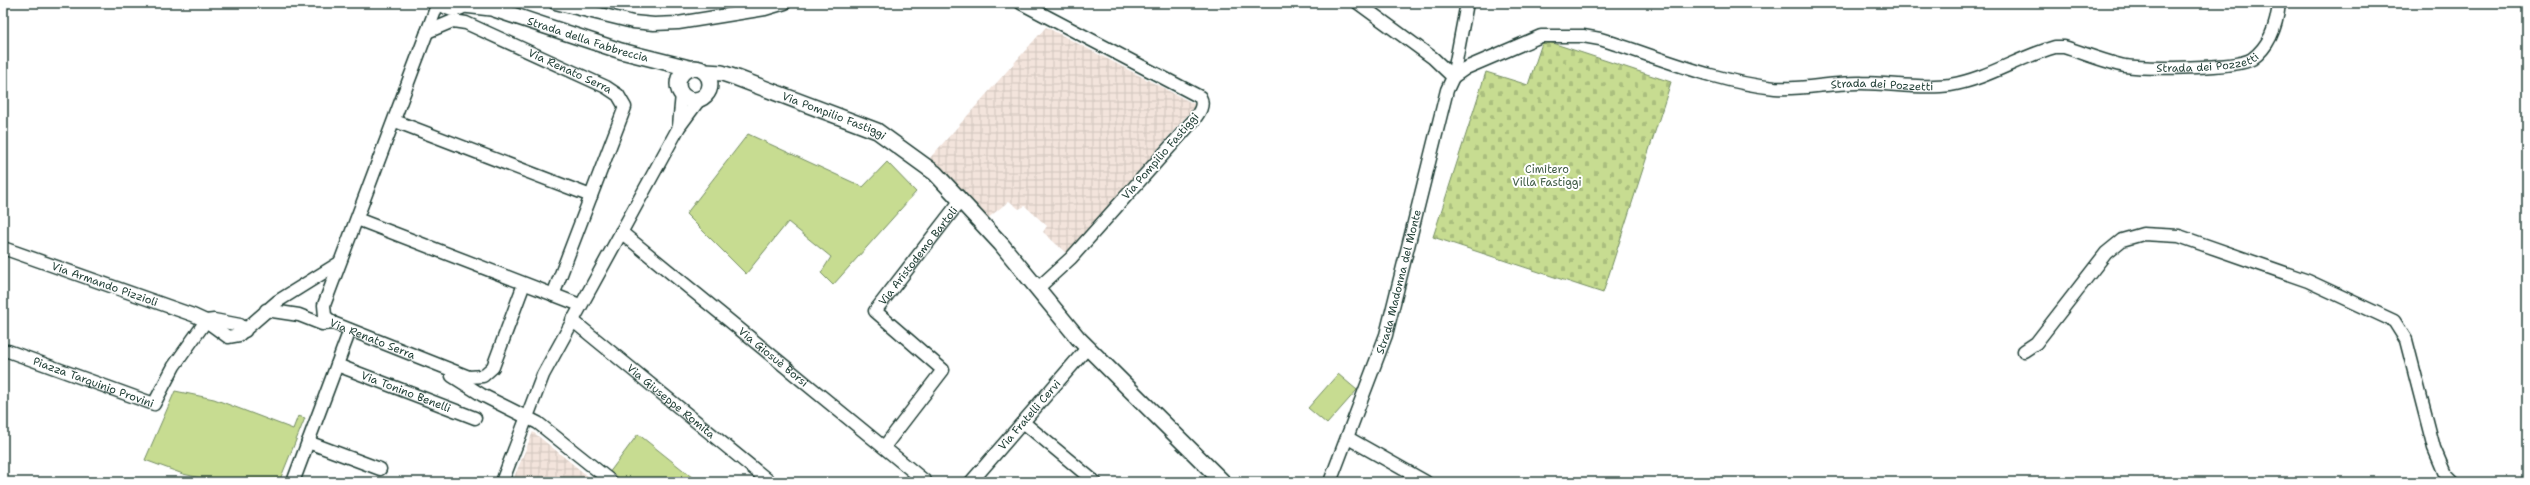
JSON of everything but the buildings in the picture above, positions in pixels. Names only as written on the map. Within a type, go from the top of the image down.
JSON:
[{"type":"street","name":"Via Renato Serra","points":[[438,3],[395,121],[339,263],[324,305],[326,316],[332,323],[469,377],[483,376],[493,367],[524,284]]},
{"type":"street","name":"Strada della Fabbreccia","points":[[442,3],[450,8],[465,4],[487,5],[621,51],[663,62],[684,73]]},
{"type":"street","points":[[555,3],[633,22],[654,24],[678,23],[765,9],[785,3]]},
{"type":"street","name":"Via Pompilio Fastiggi","points":[[1021,3],[1200,97],[1202,101],[1199,112],[1193,121],[1071,258],[1037,289]]},
{"type":"street","points":[[1358,3],[1432,58],[1454,77]]},
{"type":"street","name":"Strada Madonna del Monte","points":[[1330,482],[1386,335],[1447,90],[1454,77],[1467,3]]},
{"type":"street","name":"Strada dei Pozzetti","points":[[1454,77],[1466,68],[1542,36],[1583,36],[1600,39],[1720,76],[1776,88],[1805,88],[1861,83],[1933,86],[1950,84],[1969,80],[2055,47],[2064,47],[2124,65],[2148,68],[2236,64],[2251,60],[2263,50],[2271,36],[2279,3]]},
{"type":"street","name":"Via Renato Serra","points":[[427,32],[453,21],[466,23],[606,87],[618,95],[625,107],[553,295]]},
{"type":"street","points":[[502,482],[543,375],[580,305],[679,127],[704,95],[710,81],[706,72],[698,68],[684,73],[679,89],[682,94],[690,100],[704,95],[737,78]]},
{"type":"street","name":"Via Pompilio Fastiggi","points":[[706,72],[722,73],[737,78],[877,130],[935,173],[1001,244],[1037,289],[1088,347],[1222,482]]},
{"type":"street","points":[[679,127],[682,94]]},
{"type":"street","points":[[395,121],[591,196]]},
{"type":"street","name":"Via Aristodemo Bartoli","points":[[884,447],[943,370],[875,311],[961,200]]},
{"type":"street","points":[[357,219],[580,305]]},
{"type":"street","name":"Via Giosuè Borsi","points":[[621,232],[926,482]]},
{"type":"street","points":[[2024,351],[2036,343],[2106,253],[2122,240],[2143,234],[2179,236],[2308,281],[2394,321],[2406,340],[2434,448],[2444,474],[2453,482]]},
{"type":"street","name":"Via Armando Pizzioli","points":[[3,248],[206,321],[228,337],[235,337],[245,331],[266,310],[339,263]]},
{"type":"street","points":[[266,310],[299,315],[322,324],[332,323]]},
{"type":"street","name":"Via Giuseppe Romita","points":[[572,320],[770,482]]},
{"type":"street","name":"Piazza Tarquinio Provini","points":[[8,351],[154,404],[174,366],[206,321]]},
{"type":"street","points":[[293,482],[350,330]]},
{"type":"street","name":"Via Fratelli Cervi","points":[[971,482],[1088,347]]},
{"type":"street","name":"Via Renato Serra","points":[[429,361],[482,395],[538,423],[612,482]]},
{"type":"street","name":"Via Tonino Benelli","points":[[337,365],[475,418]]},
{"type":"street","points":[[1024,422],[1090,480]]},
{"type":"street","points":[[1348,438],[1426,482]]},
{"type":"street","points":[[308,442],[380,469]]},
{"type":"shaded area","points":[[1046,27],[1196,105],[1067,254],[1043,232],[1047,226],[1025,206],[1019,209],[1009,201],[987,219],[929,159]]},
{"type":"shaded area","points":[[533,432],[595,482],[512,482]]},
{"type":"green space","name":"Cimitero Villa Fastiggi","points":[[1543,40],[1671,82],[1603,293],[1433,237],[1486,72],[1528,85]]},
{"type":"green space","points":[[748,134],[863,187],[887,162],[916,192],[833,285],[821,273],[831,257],[788,222],[746,274],[686,214]]},
{"type":"green space","points":[[1338,374],[1357,390],[1327,424],[1308,408]]},
{"type":"green space","points":[[175,391],[214,399],[293,429],[298,416],[305,418],[279,482],[219,482],[183,474],[145,460]]},
{"type":"green space","points":[[638,434],[698,482],[620,482],[609,473]]}]
